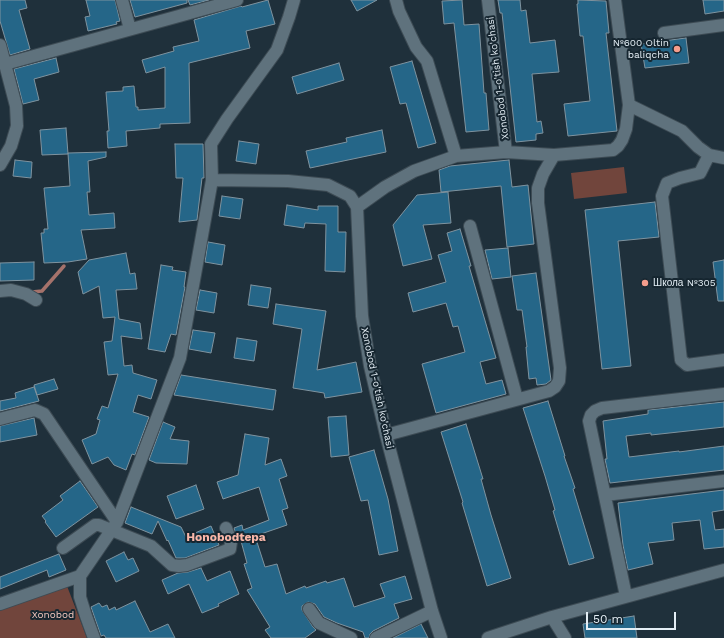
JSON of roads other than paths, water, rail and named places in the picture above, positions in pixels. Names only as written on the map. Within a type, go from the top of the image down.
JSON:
[{"type":"street","points":[[122,0],[130,29]]},
{"type":"street","points":[[5,64],[237,0]]},
{"type":"street","points":[[94,638],[80,597],[80,576],[115,526],[180,358],[212,180],[211,144],[227,119],[277,50],[294,0]]},
{"type":"street","points":[[396,0],[399,11],[416,46],[427,61],[456,156]]},
{"type":"street","name":"Xonobod 1-o'tish ko'chasi","points":[[441,638],[432,611],[386,435],[370,366],[362,316],[357,207],[385,187],[414,171],[456,156],[506,152],[488,0]]},
{"type":"street","points":[[506,152],[554,155],[613,150],[620,143],[626,129],[629,105],[615,0]]},
{"type":"street","points":[[664,33],[724,25]]},
{"type":"street","points":[[0,45],[16,106],[17,126],[11,146],[0,165]]},
{"type":"street","points":[[629,105],[682,131],[698,147],[709,155],[724,158]]},
{"type":"street","points":[[386,435],[549,391],[555,387],[559,381],[560,368],[538,203],[538,188],[543,174],[554,155]]},
{"type":"street","points":[[709,155],[700,173],[667,183],[662,196],[681,360],[687,365],[724,360]]},
{"type":"street","points":[[212,180],[288,181],[328,185],[350,196],[357,207]]},
{"type":"street","points":[[470,226],[517,399]]},
{"type":"street","points":[[0,291],[11,290],[26,294],[36,300]]},
{"type":"street","points":[[626,596],[589,422],[591,415],[595,411],[602,408],[724,394]]},
{"type":"street","points":[[0,419],[35,410],[44,414],[115,526]]},
{"type":"street","points":[[605,495],[724,481]]},
{"type":"street","points":[[63,548],[95,525],[115,526],[151,546],[172,564],[178,566],[187,565],[230,549],[231,542],[226,528]]},
{"type":"street","points":[[488,638],[552,616],[724,570]]},
{"type":"street","points":[[0,604],[80,576]]},
{"type":"street","points":[[309,609],[319,623],[351,638]]},
{"type":"street","points":[[376,638],[432,611]]},
{"type":"street","points":[[552,616],[565,638]]},
{"type":"waterway","points":[[32,292],[42,291],[64,266]]},
{"type":"place","name":"№600 Oltin baliqcha","points":[[677,49]]},
{"type":"place","name":"Школа №305","points":[[645,283]]},
{"type":"district","name":"Honobodtepa","points":[[226,537]]},
{"type":"park label","name":"Xonobod","points":[[53,615]]}]
